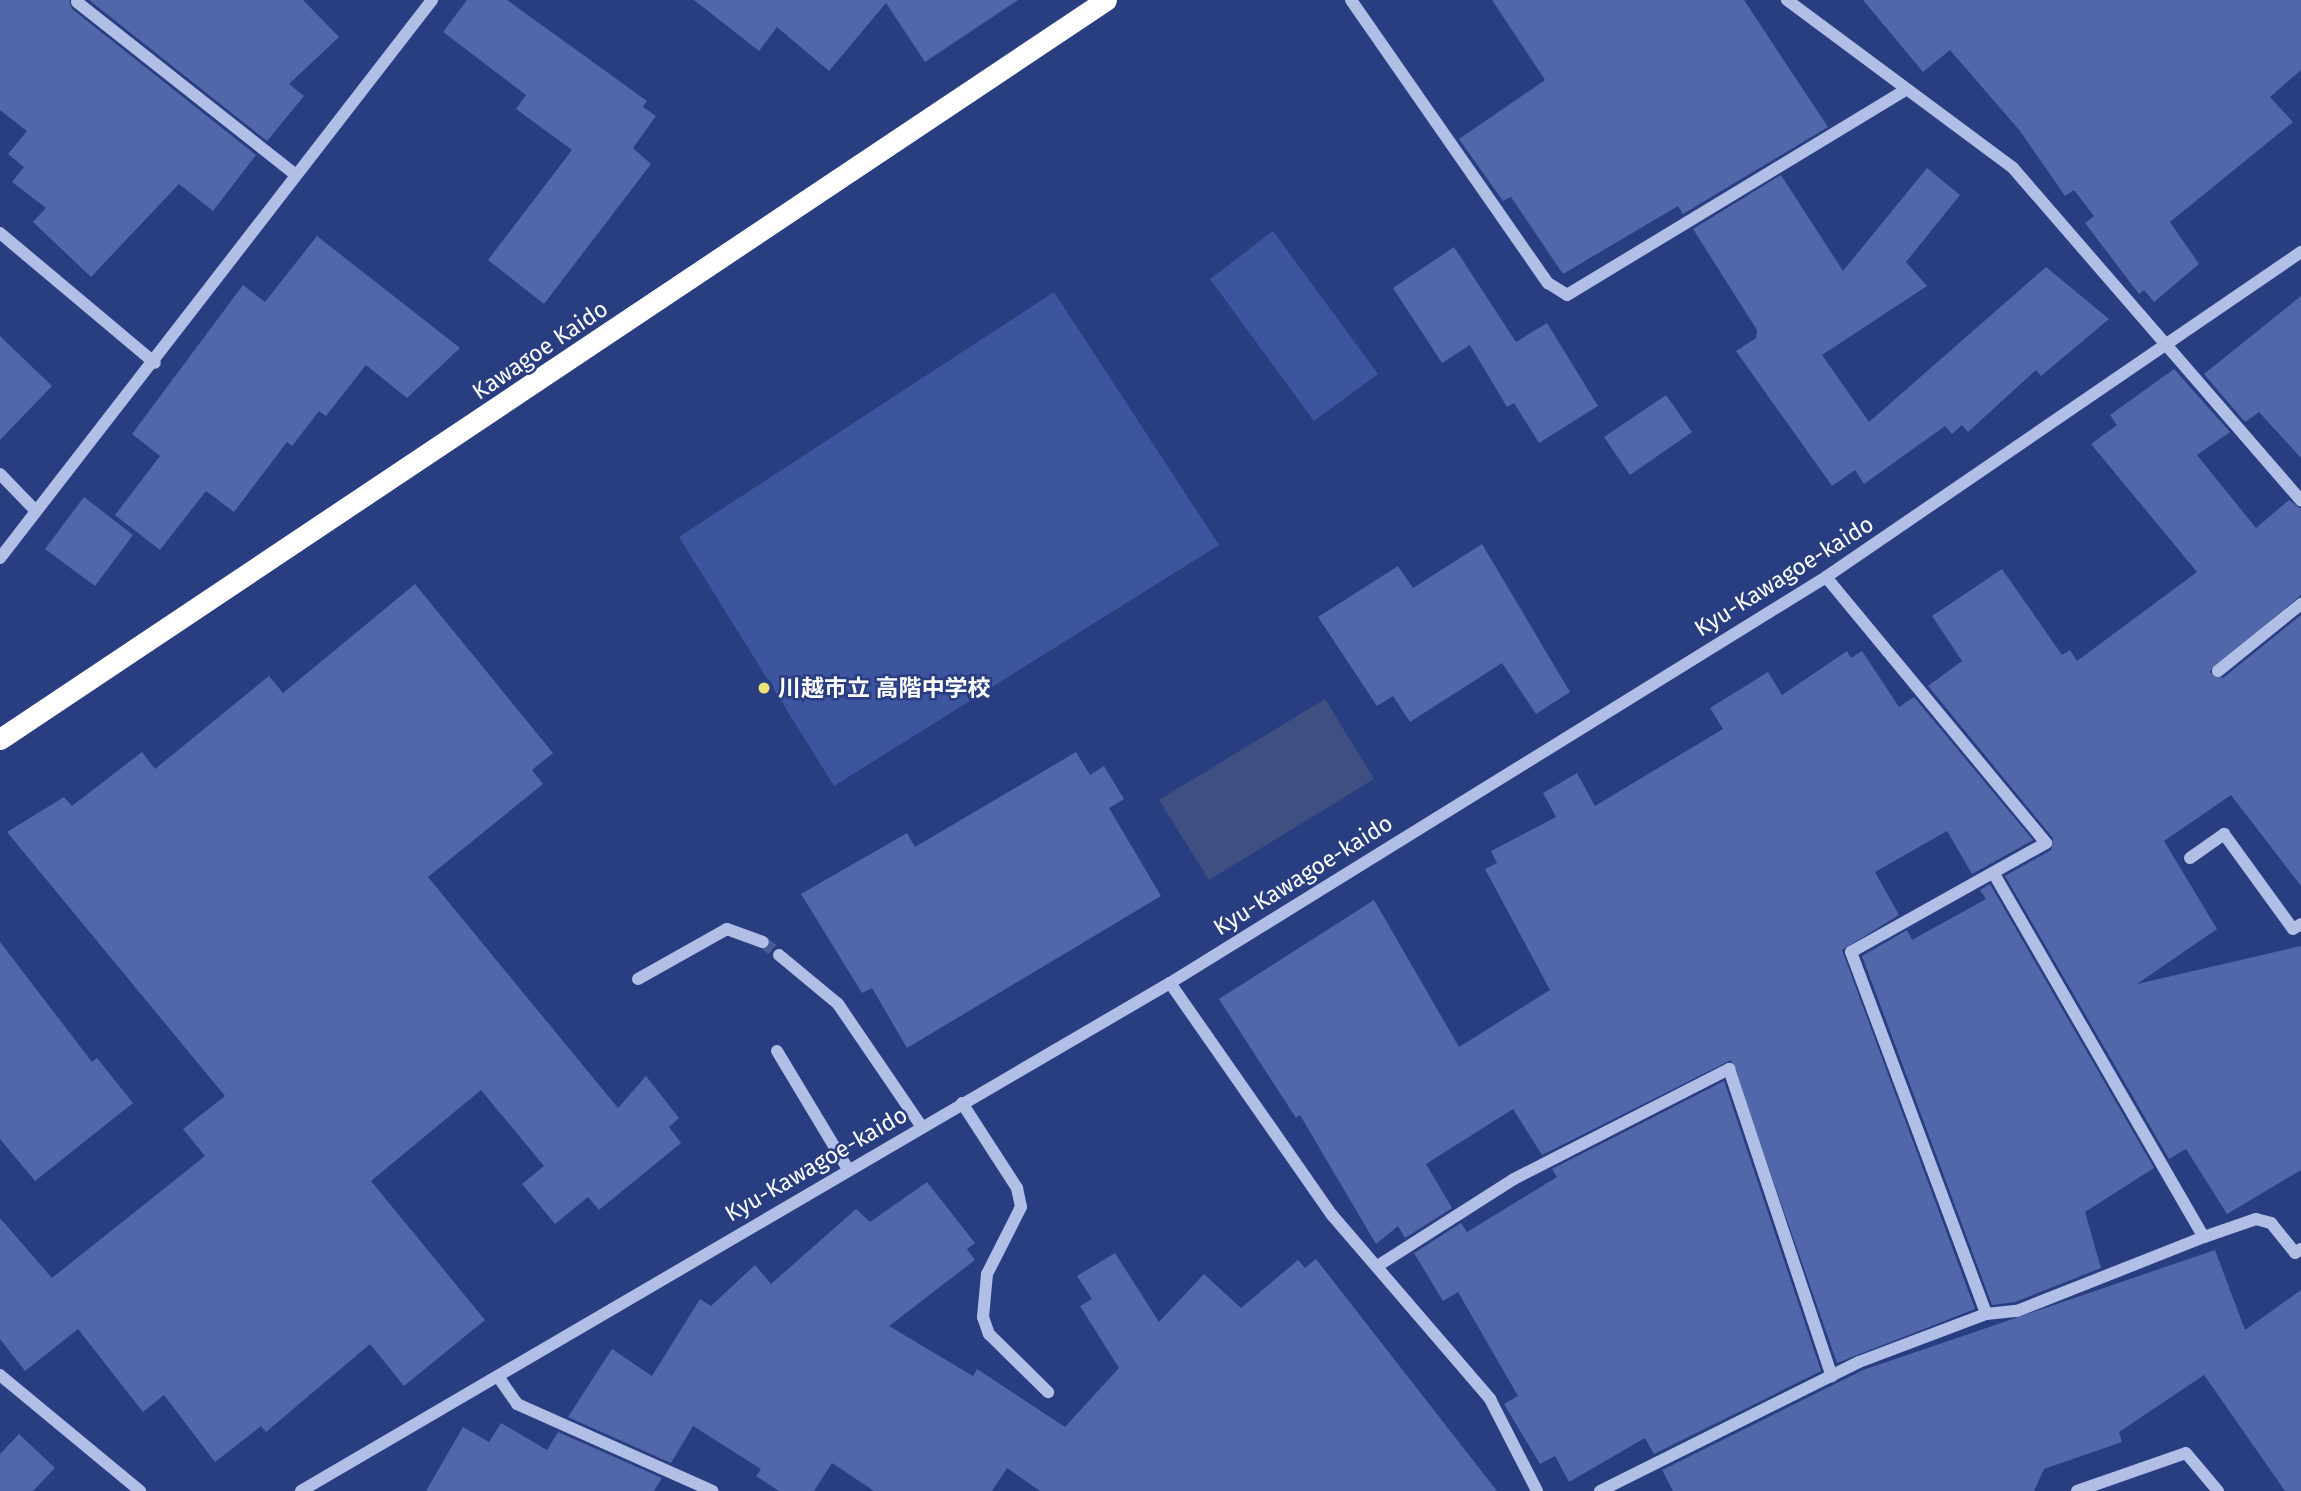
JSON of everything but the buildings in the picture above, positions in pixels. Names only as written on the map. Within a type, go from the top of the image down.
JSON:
[{"type":"highway","name":"Kawagoe Kaido","points":[[2,734],[1105,0]]},
{"type":"street","points":[[0,558],[35,510],[155,363],[432,0]]},
{"type":"street","points":[[1351,0],[1548,284],[1566,295],[1905,90]]},
{"type":"street","points":[[1787,0],[2013,168],[2164,346],[2301,500]]},
{"type":"street","points":[[77,2],[296,175]]},
{"type":"street","points":[[0,233],[155,363]]},
{"type":"street","name":"Kyu-Kawagoe-kaido","points":[[301,1491],[499,1378],[848,1169],[1170,983],[1826,578],[2301,252]]},
{"type":"street","points":[[0,474],[35,510]]},
{"type":"street","points":[[1826,578],[2046,843],[1851,953],[1986,1314]]},
{"type":"street","points":[[2218,671],[2301,604]]},
{"type":"street","points":[[2190,858],[2224,834],[2292,929],[2301,923]]},
{"type":"street","points":[[1994,874],[2204,1237]]},
{"type":"street","points":[[638,979],[727,929],[763,942]]},
{"type":"street","points":[[779,955],[838,1004],[922,1127]]},
{"type":"street","points":[[1170,983],[1332,1215],[1379,1265],[1490,1399],[1537,1491]]},
{"type":"street","points":[[776,1051],[848,1169]]},
{"type":"street","points":[[1379,1265],[1514,1179],[1729,1069],[1832,1376]]},
{"type":"street","points":[[962,1103],[1017,1188],[1021,1207],[987,1274],[983,1317],[989,1334],[1048,1392]]},
{"type":"street","points":[[1600,1491],[1832,1376],[1986,1314],[2017,1311],[2256,1219],[2271,1223],[2299,1255]]},
{"type":"street","points":[[0,1375],[140,1491]]},
{"type":"street","points":[[499,1378],[517,1404],[712,1491]]},
{"type":"street","points":[[2077,1491],[2186,1453],[2218,1491]]},
{"type":"shaded area","points":[[1273,231],[1378,374],[1314,421],[1210,279]]},
{"type":"shaded area","points":[[1054,292],[1219,545],[834,786],[679,537]]},
{"type":"shaded area","points":[[1325,699],[1374,779],[1209,880],[1159,800]]},
{"type":"tunnel","points":[[763,942],[779,955]]},
{"type":"place","name":"川越市立 高階中学校","points":[[764,688]]}]
